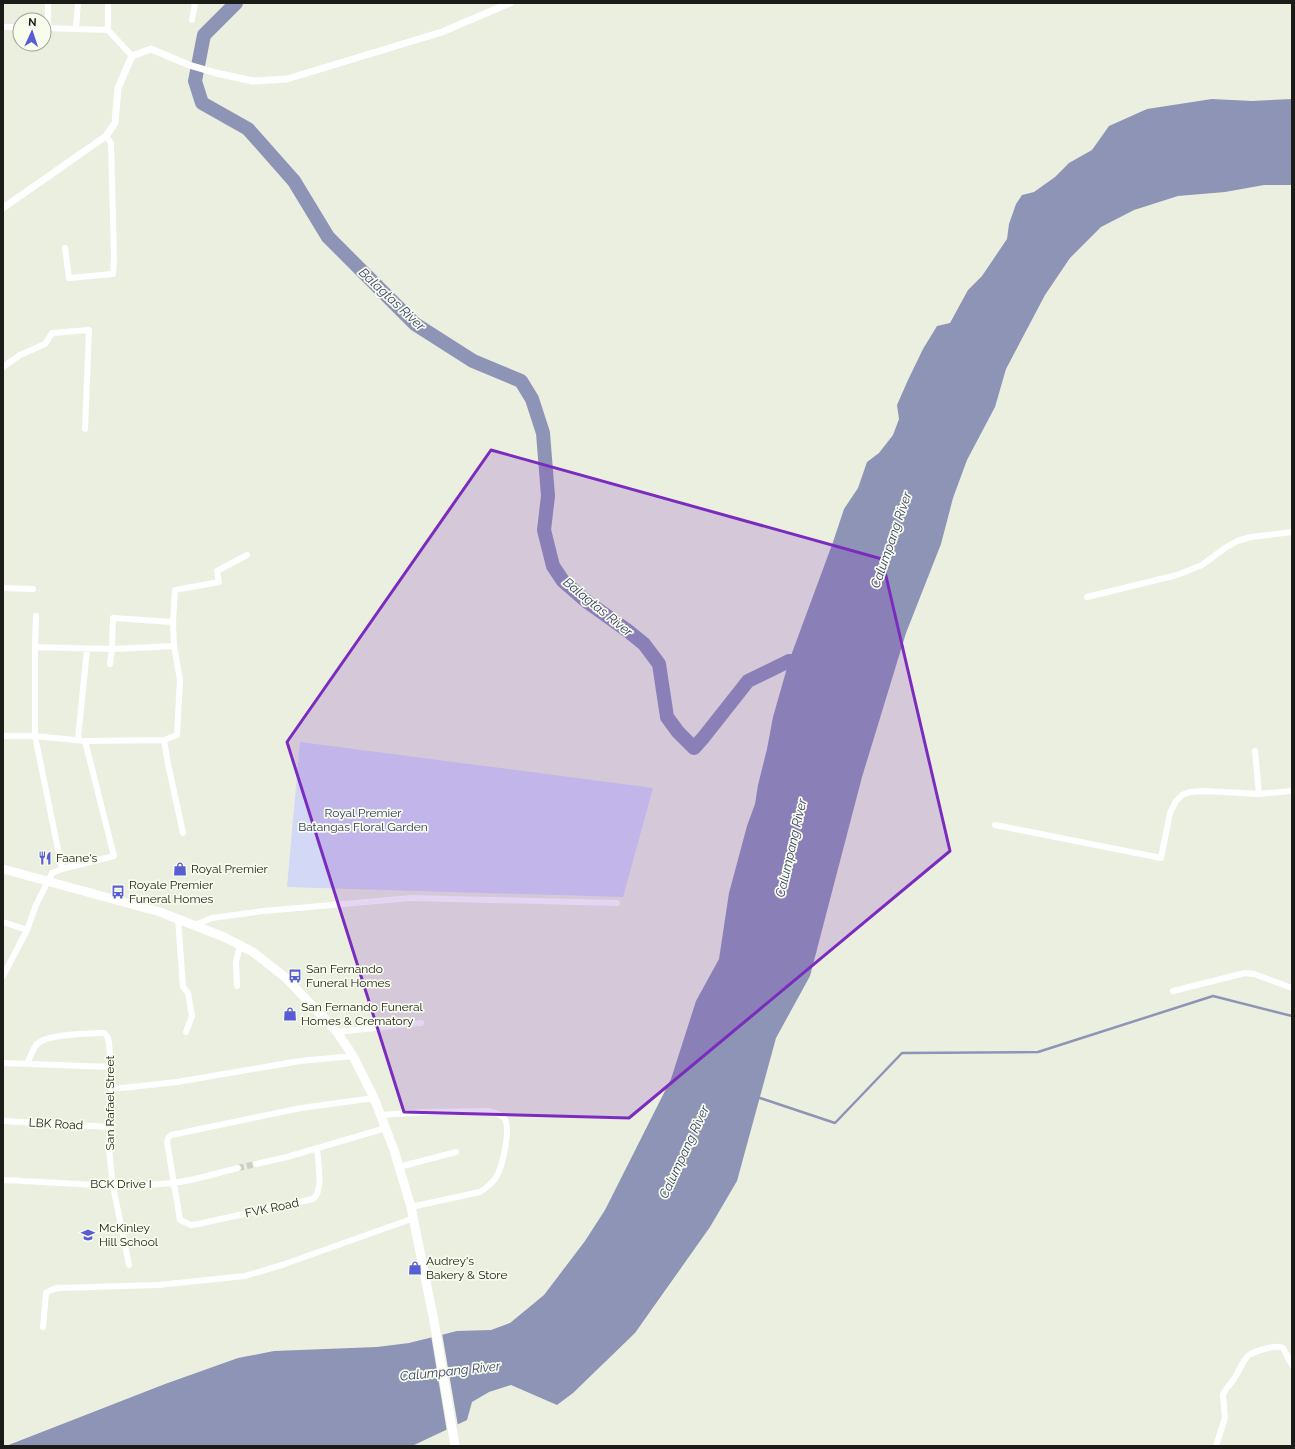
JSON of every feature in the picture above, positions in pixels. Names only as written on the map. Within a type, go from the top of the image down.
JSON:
[{"type":"main road","points":[[3,869],[178,918],[240,945],[253,952],[286,978],[337,1032],[353,1056],[374,1098],[386,1128],[412,1207],[434,1320],[454,1446]]},
{"type":"street","points":[[76,28],[78,3]]},
{"type":"street","points":[[108,3],[108,30],[132,56]]},
{"type":"street","points":[[192,20],[195,3]]},
{"type":"street","points":[[3,208],[106,136],[115,123],[118,88],[132,56],[151,49],[189,65],[216,73],[253,81],[287,79],[442,32],[510,3]]},
{"type":"street","points":[[52,28],[108,30]]},
{"type":"street","points":[[65,248],[69,278],[113,274],[111,143],[106,136]]},
{"type":"street","points":[[3,367],[20,355],[45,344],[52,333],[89,330],[85,429]]},
{"type":"street","points":[[1087,597],[1177,575],[1202,565],[1237,541],[1251,537],[1292,532]]},
{"type":"street","points":[[3,736],[35,736],[85,741],[164,740],[178,735],[180,680],[174,646],[173,622],[175,590],[219,582],[217,571],[247,555]]},
{"type":"street","points":[[3,588],[33,589]]},
{"type":"street","points":[[36,616],[35,736],[62,869]]},
{"type":"street","points":[[110,664],[113,618],[173,622]]},
{"type":"street","points":[[35,647],[112,650],[174,646]]},
{"type":"street","points":[[78,740],[87,649]]},
{"type":"street","points":[[164,740],[183,833]]},
{"type":"street","points":[[3,976],[27,930],[52,873],[62,869],[114,856],[85,741]]},
{"type":"street","points":[[1255,751],[1259,794]]},
{"type":"street","points":[[995,825],[1161,858],[1170,813],[1176,801],[1182,795],[1190,792],[1202,791],[1259,794],[1292,791]]},
{"type":"street","points":[[195,925],[212,918],[264,911],[411,898],[617,903]]},
{"type":"street","points":[[178,918],[183,987],[188,993],[192,1016],[186,1032]]},
{"type":"street","points":[[3,922],[27,930]]},
{"type":"street","points":[[237,986],[236,962],[240,945]]},
{"type":"street","points":[[1173,991],[1245,973],[1254,974],[1292,988]]},
{"type":"street","points":[[337,1032],[421,1023]]},
{"type":"street","name":"San Rafael Street","points":[[27,1064],[33,1050],[41,1040],[98,1033],[104,1033],[107,1036],[109,1042],[112,1088],[109,1146],[113,1186],[129,1265]]},
{"type":"street","points":[[112,1088],[177,1082],[300,1061],[353,1056]]},
{"type":"street","points":[[3,1063],[111,1066]]},
{"type":"street","points":[[174,1183],[167,1142],[168,1138],[175,1133],[301,1108],[374,1098]]},
{"type":"street","points":[[381,1115],[424,1112],[490,1112],[497,1113],[503,1117],[506,1123],[505,1146],[500,1165],[496,1178],[489,1186],[480,1192],[412,1207]]},
{"type":"street","name":"LBK Road","points":[[3,1121],[110,1127]]},
{"type":"street","points":[[256,1164],[386,1128]]},
{"type":"street","name":"FVK Road","points":[[174,1183],[180,1220],[191,1225],[313,1199],[317,1196],[319,1188],[317,1148]]},
{"type":"street","points":[[399,1167],[456,1152]]},
{"type":"street","name":"BCK Drive I","points":[[3,1180],[113,1186],[174,1183],[238,1168]]},
{"type":"street","points":[[43,1327],[46,1294],[51,1290],[58,1288],[158,1284],[245,1276],[282,1265],[414,1218]]},
{"type":"street","points":[[1216,1446],[1225,1418],[1223,1395],[1233,1381],[1244,1360],[1250,1355],[1277,1346],[1283,1348],[1292,1365]]},
{"type":"highlighted area","points":[[491,450],[882,559],[950,851],[629,1118],[404,1112],[287,742]]},
{"type":"green space","name":"Royal Premier Batangas Floral Garden","points":[[300,742],[653,788],[623,897],[287,887]]},
{"type":"water","name":"Calumpang River","points":[[1212,99],[1252,101],[1292,99],[1292,185],[1264,185],[1225,192],[1178,196],[1134,210],[1101,227],[1070,258],[1045,295],[1006,369],[995,407],[967,460],[953,498],[941,544],[906,633],[862,777],[810,976],[776,1038],[737,1181],[710,1227],[635,1333],[573,1393],[557,1405],[511,1385],[489,1392],[472,1402],[467,1420],[412,1446],[6,1446],[165,1384],[238,1358],[274,1351],[377,1347],[409,1343],[457,1331],[491,1330],[510,1323],[544,1295],[585,1241],[605,1210],[671,1079],[696,1001],[719,959],[729,893],[747,826],[755,804],[773,717],[789,661],[844,509],[858,488],[867,462],[879,453],[893,435],[899,419],[897,405],[923,349],[937,326],[950,323],[968,290],[982,276],[1007,239],[1009,224],[1016,204],[1022,195],[1034,192],[1055,177],[1069,163],[1092,150],[1109,126],[1147,109]]},
{"type":"pier","points":[[442,1333],[458,1426],[447,1432],[431,1335]]},
{"type":"waterway","name":"Balagtas River","points":[[236,3],[204,35],[195,81],[202,103],[248,129],[294,181],[328,237],[415,324],[473,361],[521,381],[532,399],[543,433],[548,496],[544,530],[553,566],[563,581],[586,601],[644,644],[659,664],[667,717],[678,732],[694,748],[748,681],[789,661],[808,663]]},
{"type":"waterway","points":[[757,1097],[835,1123],[902,1053],[1038,1052],[1213,996],[1292,1016]]},
{"type":"tunnel","points":[[238,1168],[256,1164]]},
{"type":"place","name":"Faane's","points":[[45,858]]},
{"type":"place","name":"Royal Premier","points":[[180,869]]},
{"type":"place","name":"Royale Premier Funeral Homes","points":[[118,892]]},
{"type":"place","name":"San Fernando Funeral Homes","points":[[295,976]]},
{"type":"place","name":"San Fernando Funeral Homes & Crematory","points":[[290,1014]]},
{"type":"place","name":"McKinley Hill School","points":[[88,1235]]},
{"type":"place","name":"Audrey's Bakery & Store","points":[[415,1268]]}]
